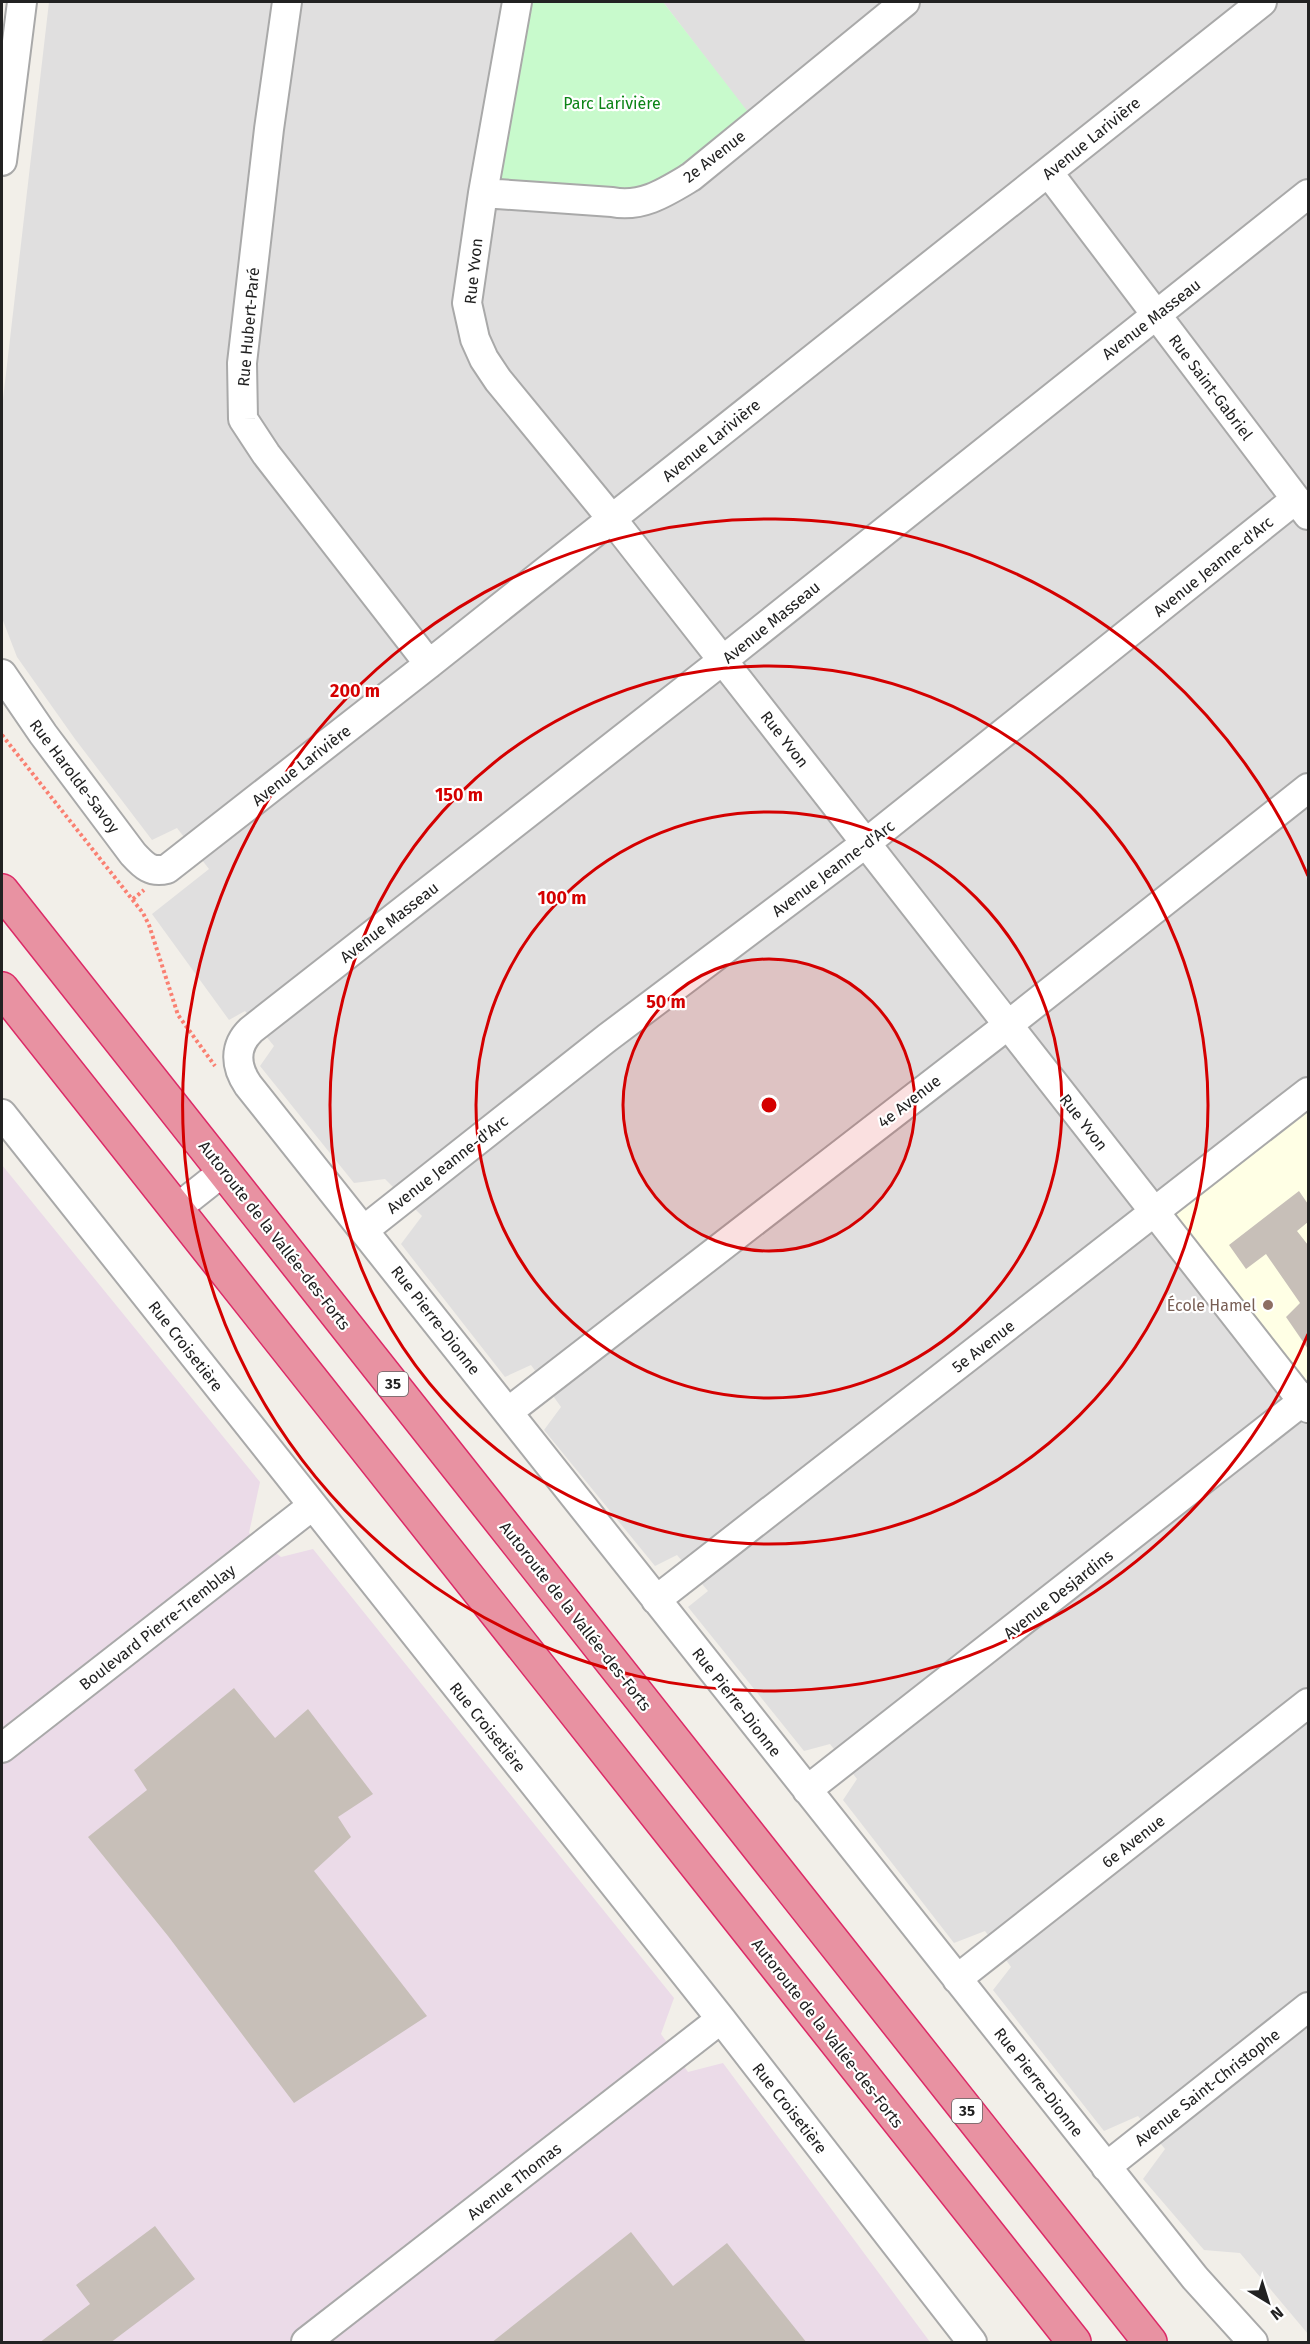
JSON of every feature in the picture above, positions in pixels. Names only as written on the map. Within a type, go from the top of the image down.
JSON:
[{"type":"highway","name":"Autoroute de la Vallée-des-Forts","points":[[2,891],[1150,2343]]},
{"type":"highway","name":"Autoroute de la Vallée-des-Forts","points":[[2,989],[1074,2343]]},
{"type":"street","points":[[2,161],[22,2]]},
{"type":"street","name":"Rue Hubert-Paré","points":[[287,2],[269,129],[242,363],[243,419],[266,454],[429,664]]},
{"type":"street","name":"Rue Yvon","points":[[517,2],[483,193],[467,303],[475,339],[484,359],[498,380],[612,519],[1155,1212],[1307,1402]]},
{"type":"street","name":"2e Avenue","points":[[483,193],[612,202],[626,205],[652,199],[691,177],[905,2]]},
{"type":"street","name":"Avenue Larivière","points":[[149,881],[182,858],[429,664],[1262,2]]},
{"type":"street","name":"Rue Saint-Gabriel","points":[[1048,172],[1302,507]]},
{"type":"street","name":"Avenue Masseau","points":[[225,1051],[723,660],[1308,195]]},
{"type":"street","name":"Avenue Jeanne-d'Arc","points":[[364,1230],[607,1038],[867,843],[1302,507]]},
{"type":"street","name":"Rue Harolde-Savoy","points":[[2,674],[43,734],[133,854],[147,868],[149,881]]},
{"type":"street","name":"4e Avenue","points":[[508,1412],[1308,788]]},
{"type":"street","name":"Rue Pierre-Dionne","points":[[225,1051],[238,1064],[242,1076],[1106,2167],[1195,2278],[1253,2343]]},
{"type":"street","name":"5e Avenue","points":[[656,1600],[1308,1092]]},
{"type":"street","name":"Rue Croisetière","points":[[2,1114],[721,2019],[972,2343]]},
{"type":"street","points":[[176,1209],[224,1171]]},
{"type":"street","name":"Avenue Desjardins","points":[[807,1790],[1307,1402]]},
{"type":"street","name":"Boulevard Pierre-Tremblay","points":[[2,1748],[312,1506]]},
{"type":"street","name":"6e Avenue","points":[[957,1979],[1308,1703]]},
{"type":"street","name":"Avenue Saint-Christophe","points":[[1106,2167],[1308,2007]]},
{"type":"street","name":"Avenue Thomas","points":[[306,2343],[721,2019]]},
{"type":"path","name":"Rue Harolde-Savoy","points":[[2,735],[133,899],[149,925],[178,1015],[204,1051],[225,1051]]},
{"type":"path","points":[[133,899],[149,881]]},
{"type":"shaded area","points":[[49,2],[512,2],[754,121],[663,2],[1308,2],[1308,2334],[1240,2253],[1204,2250],[1143,2179],[1165,2149],[1138,2116],[1104,2131],[993,1990],[1011,1967],[985,1931],[954,1943],[843,1800],[857,1779],[830,1744],[804,1751],[688,1607],[708,1591],[677,1555],[655,1566],[544,1430],[561,1407],[531,1365],[505,1377],[401,1244],[422,1216],[385,1179],[354,1183],[260,1066],[274,1046],[245,1011],[229,1020],[152,914],[209,869],[177,828],[152,840],[75,739],[17,657],[2,618],[2,408]]},
{"type":"shaded area","name":"École Hamel","points":[[1308,1092],[1308,1397],[1156,1212]]},
{"type":"shaded area","points":[[2,1165],[260,1482],[249,1533],[281,1557],[313,1549],[674,1998],[661,2034],[688,2072],[723,2063],[930,2342],[2,2342]]},
{"type":"green space","name":"Parc Larivière","points":[[512,2],[663,2],[755,121],[645,200],[483,193]]},
{"type":"building","points":[[1299,1191],[1308,1204],[1308,1222],[1297,1231],[1308,1245],[1308,1349],[1286,1317],[1300,1303],[1266,1254],[1246,1269],[1229,1245]]},
{"type":"building","points":[[234,1688],[275,1738],[308,1709],[373,1794],[338,1817],[351,1837],[314,1871],[427,2016],[294,2103],[168,1936],[88,1837],[147,1790],[134,1770]]},
{"type":"building","points":[[155,2226],[195,2279],[110,2343],[39,2343],[90,2304],[76,2285]]},
{"type":"building","points":[[631,2232],[673,2286],[727,2243],[807,2343],[491,2343]]},
{"type":"place","name":"École Hamel","points":[[1268,1305]]}]
